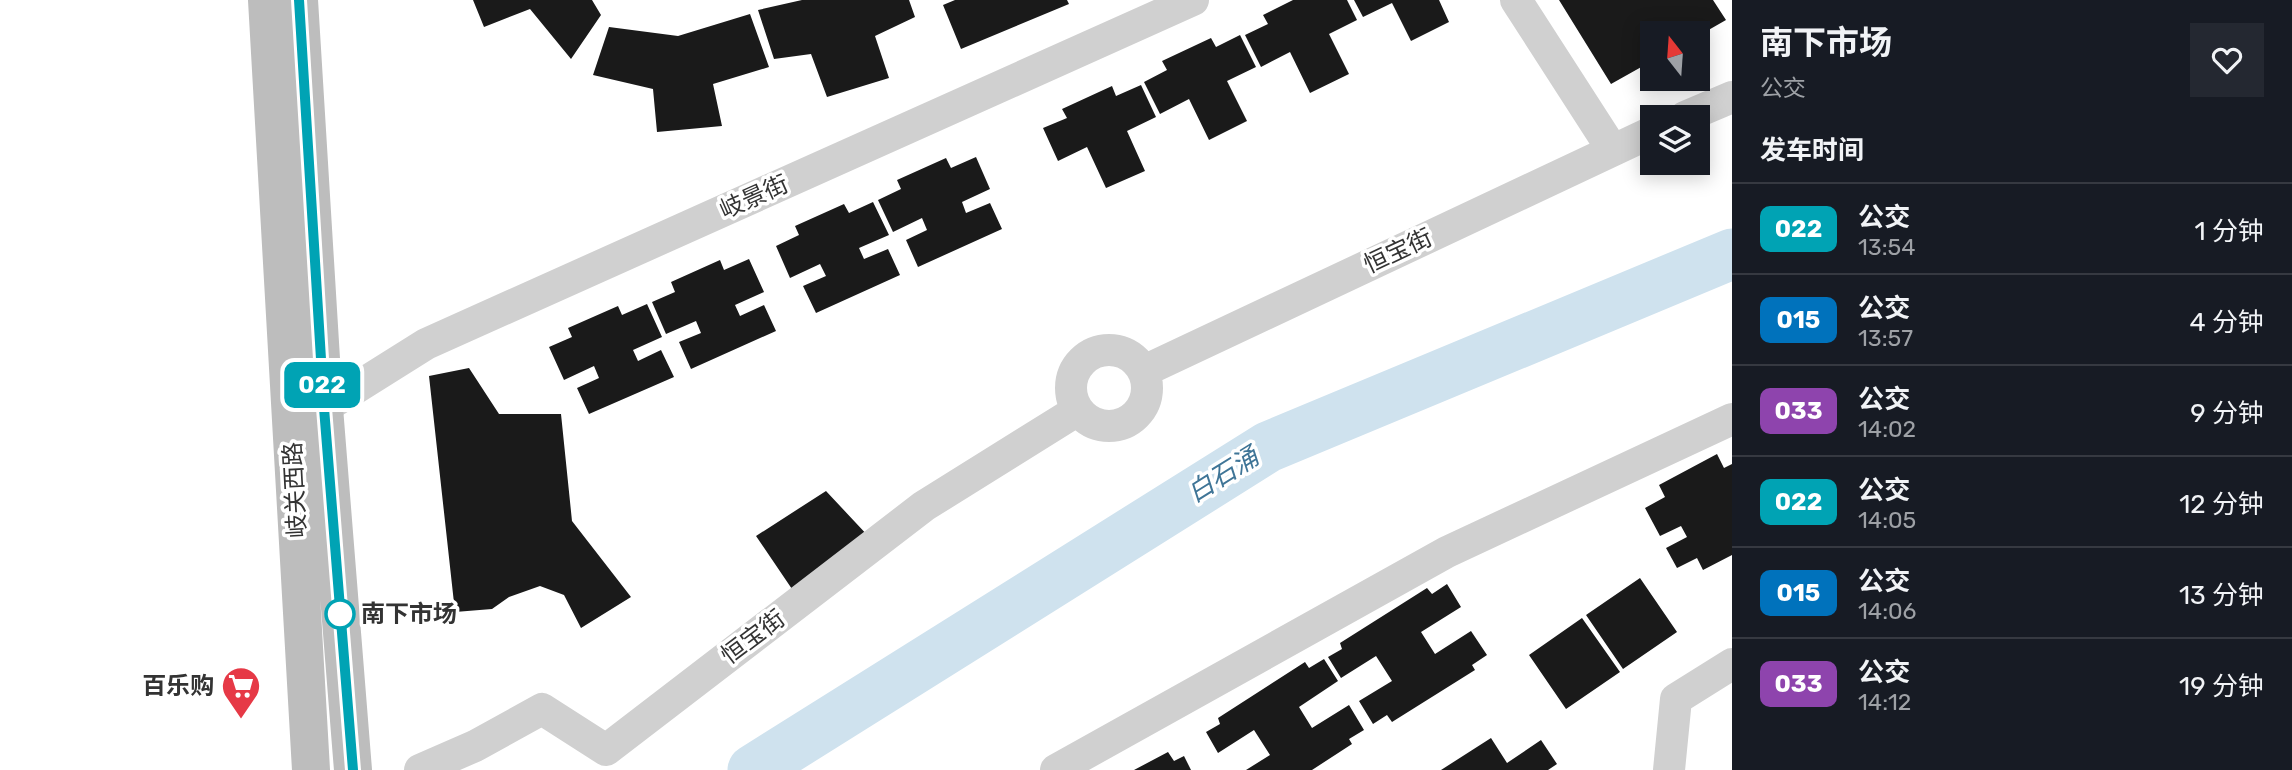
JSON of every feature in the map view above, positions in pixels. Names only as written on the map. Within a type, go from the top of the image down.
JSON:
[{"type":"main road","name":"岐关西路","points":[[267,0],[312,770]]},
{"type":"main road","name":"岐关西路","points":[[299,0],[324,408],[353,770]]},
{"type":"street","name":"岐景街","points":[[324,408],[426,344],[1193,0]]},
{"type":"street","points":[[1516,0],[1612,149]]},
{"type":"street","points":[[1710,106],[1732,97]]},
{"type":"street","name":"恒宝街","points":[[1144,371],[1640,137]]},
{"type":"street","points":[[1102,351],[1127,354],[1144,371],[1147,396],[1134,418],[1123,424],[1098,425],[1077,410],[1072,398],[1074,374],[1090,355],[1102,351]]},
{"type":"street","name":"恒宝街","points":[[419,770],[475,746],[542,709],[606,750],[924,506],[1077,410]]},
{"type":"street","points":[[1056,770],[1447,552],[1732,419]]},
{"type":"street","points":[[1669,770],[1676,699],[1732,664]]},
{"type":"building","points":[[473,0],[592,0],[601,15],[571,59],[530,9],[484,27]]},
{"type":"building","points":[[802,0],[909,0],[915,17],[875,36],[889,78],[827,97],[811,54],[774,59],[758,10]]},
{"type":"building","points":[[955,0],[1067,0],[1069,4],[961,49],[943,5]]},
{"type":"building","points":[[1293,0],[1347,0],[1357,20],[1329,34],[1349,74],[1310,93],[1290,52],[1261,67],[1245,35],[1268,24],[1263,15]]},
{"type":"building","points":[[1354,0],[1439,0],[1449,22],[1411,41],[1392,3],[1363,17]]},
{"type":"building","points":[[1559,0],[1713,0],[1726,20],[1710,29],[1710,21],[1640,21],[1640,68],[1611,84]]},
{"type":"building","points":[[750,14],[769,67],[713,84],[722,126],[657,132],[653,89],[593,75],[609,27],[678,36]]},
{"type":"building","points":[[1240,35],[1256,67],[1227,81],[1247,121],[1209,140],[1189,99],[1160,114],[1144,82],[1167,70],[1162,61],[1211,38],[1216,47]]},
{"type":"building","points":[[1141,85],[1156,117],[1127,131],[1145,171],[1106,188],[1087,147],[1058,161],[1043,128],[1067,118],[1062,109],[1112,86],[1116,96]]},
{"type":"building","points":[[976,157],[990,189],[962,202],[966,213],[990,203],[1002,229],[918,267],[906,240],[927,230],[922,218],[893,232],[878,200],[901,189],[897,180],[946,158],[951,168]]},
{"type":"building","points":[[873,202],[889,235],[859,248],[864,259],[888,249],[900,275],[816,313],[803,286],[826,276],[820,264],[790,278],[776,246],[799,235],[795,226],[844,204],[849,213]]},
{"type":"building","points":[[749,259],[764,292],[735,305],[740,316],[764,305],[776,331],[691,369],[679,342],[701,333],[696,321],[666,334],[652,302],[675,292],[671,282],[720,260],[724,270]]},
{"type":"building","points":[[647,304],[662,337],[633,350],[638,361],[661,350],[674,377],[589,414],[577,388],[599,378],[594,366],[564,380],[549,347],[572,337],[568,328],[618,306],[622,315]]},
{"type":"building","points":[[469,368],[499,414],[561,414],[572,521],[631,597],[581,628],[564,595],[540,586],[509,597],[492,609],[455,612],[429,376]]},
{"type":"building","points":[[1717,454],[1724,468],[1732,464],[1732,555],[1703,570],[1697,558],[1677,568],[1666,548],[1687,537],[1681,526],[1660,536],[1645,508],[1665,497],[1659,485]]},
{"type":"building","points":[[826,491],[870,538],[794,592],[756,536]]},
{"type":"building","points":[[1640,578],[1677,632],[1623,669],[1586,615]]},
{"type":"building","points":[[1447,584],[1461,607],[1421,632],[1435,654],[1471,631],[1487,655],[1472,665],[1475,670],[1392,722],[1387,715],[1373,724],[1359,701],[1392,681],[1376,656],[1341,678],[1328,657],[1342,649],[1340,643],[1427,588],[1432,594]]},
{"type":"building","points":[[1582,618],[1620,672],[1566,709],[1529,655]]},
{"type":"building","points":[[1324,659],[1338,681],[1299,707],[1312,728],[1349,705],[1364,730],[1349,739],[1352,744],[1312,770],[1246,770],[1270,755],[1254,730],[1218,753],[1206,732],[1220,724],[1218,718],[1305,662],[1309,668]]},
{"type":"building","points":[[1491,738],[1507,763],[1541,740],[1557,764],[1548,770],[1441,770]]},
{"type":"building","points":[[1168,752],[1174,761],[1184,756],[1191,770],[1134,770]]},
{"type":"waterway","name":"白石涌","points":[[753,770],[1268,447],[1732,254]]},
{"type":"bus line","name":"022","points":[[299,0],[324,408],[353,770]]},
{"type":"place","name":"南下市场","points":[[340,614]]},
{"type":"place","name":"百乐购","points":[[241,720]]}]
